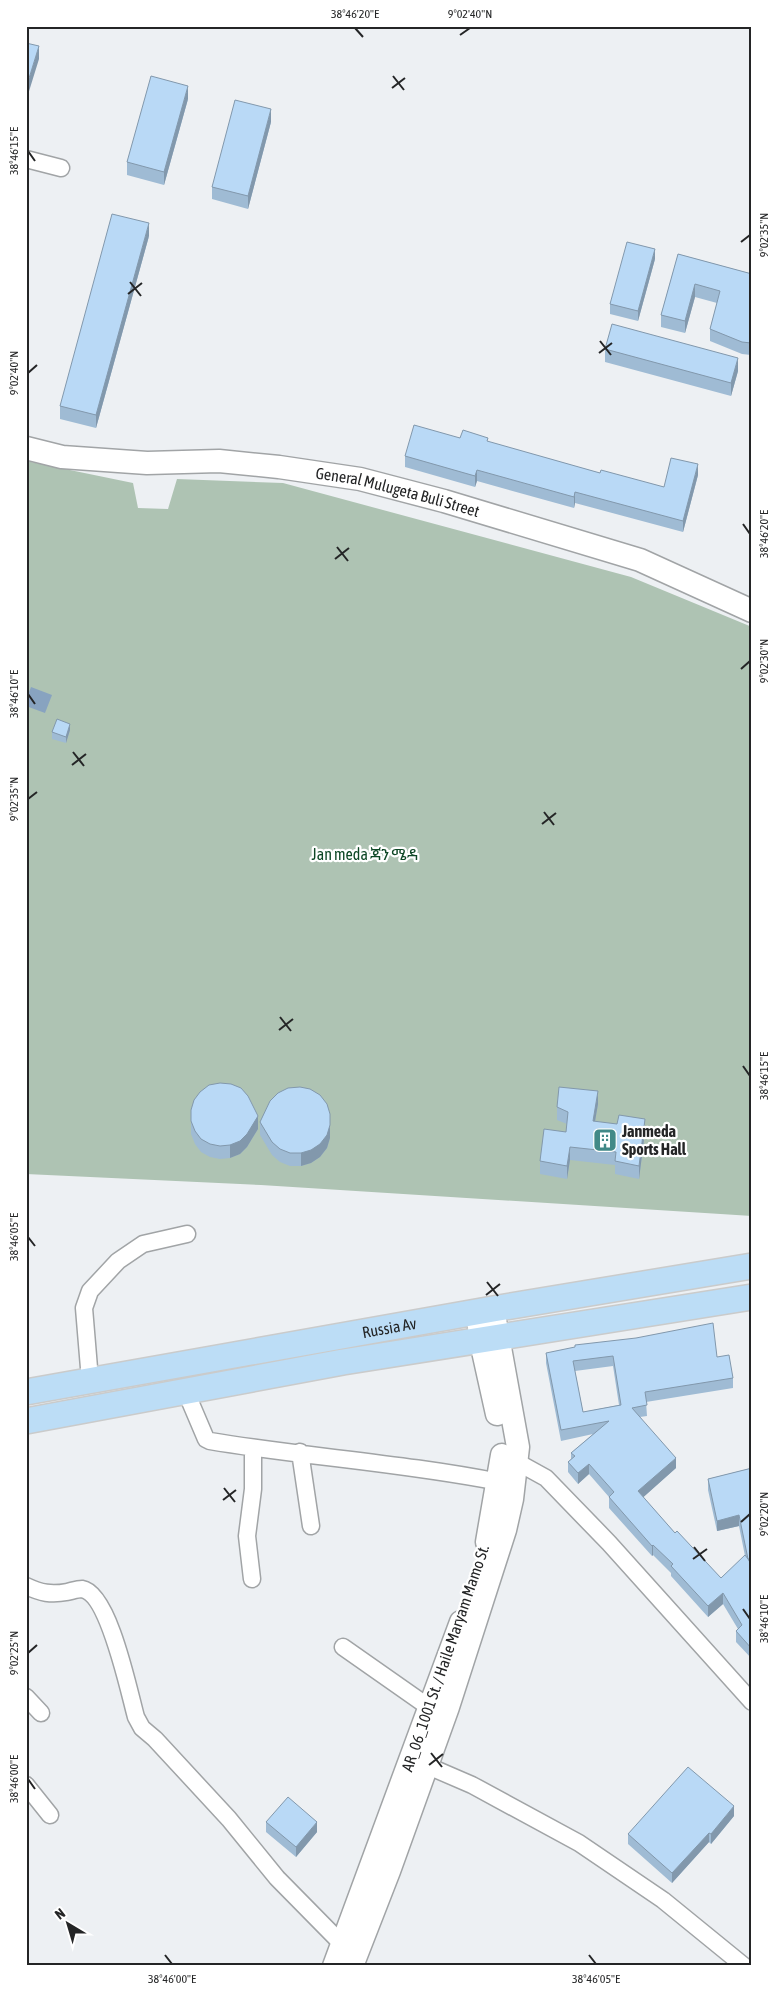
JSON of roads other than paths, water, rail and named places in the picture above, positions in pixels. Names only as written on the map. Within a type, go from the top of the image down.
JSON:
[{"type":"main road","name":"General Mulugeta Buli Street","points":[[26,448],[62,457],[148,463],[219,461],[279,467],[360,479],[444,501],[640,560],[752,611]]},
{"type":"main road","name":"Russia Av","points":[[26,1392],[485,1310],[752,1266]]},
{"type":"main road","name":"Russia Av","points":[[26,1420],[343,1362],[752,1297]]},
{"type":"main road","name":"AR_06_1001 St. / Haile Maryam Mamo St.","points":[[334,1966],[419,1761],[430,1708],[455,1661],[473,1587],[487,1541],[499,1482],[509,1457],[503,1442],[485,1310]]},
{"type":"main road","points":[[352,1966],[419,1761],[505,1530],[512,1499],[509,1457]]},
{"type":"street","points":[[26,160],[62,168]]},
{"type":"street","points":[[90,1380],[84,1308],[90,1291],[118,1261],[143,1244],[187,1234]]},
{"type":"street","points":[[186,1392],[206,1438],[253,1448],[300,1452],[447,1472],[499,1482]]},
{"type":"street","points":[[252,1579],[247,1536],[253,1489],[253,1448]]},
{"type":"street","points":[[300,1452],[311,1526]]},
{"type":"street","points":[[509,1457],[546,1478],[564,1496],[609,1543],[752,1702]]},
{"type":"street","points":[[26,1586],[48,1594],[81,1589],[92,1592],[101,1606],[115,1638],[136,1717],[142,1728],[156,1739],[229,1819],[277,1878],[342,1944]]},
{"type":"street","points":[[343,1647],[430,1708]]},
{"type":"street","points":[[26,1697],[41,1713]]},
{"type":"street","points":[[419,1761],[472,1785],[579,1842],[663,1900],[744,1966]]},
{"type":"street","points":[[26,1785],[50,1815]]},
{"type":"water","points":[[31,687],[52,695],[45,713],[26,706],[26,700]]},
{"type":"place","name":"Janmeda Sports Hall","points":[[605,1140]]},
{"type":"park label","name":"Jan meda ጃን ሜዳ","points":[[365,854]]}]
